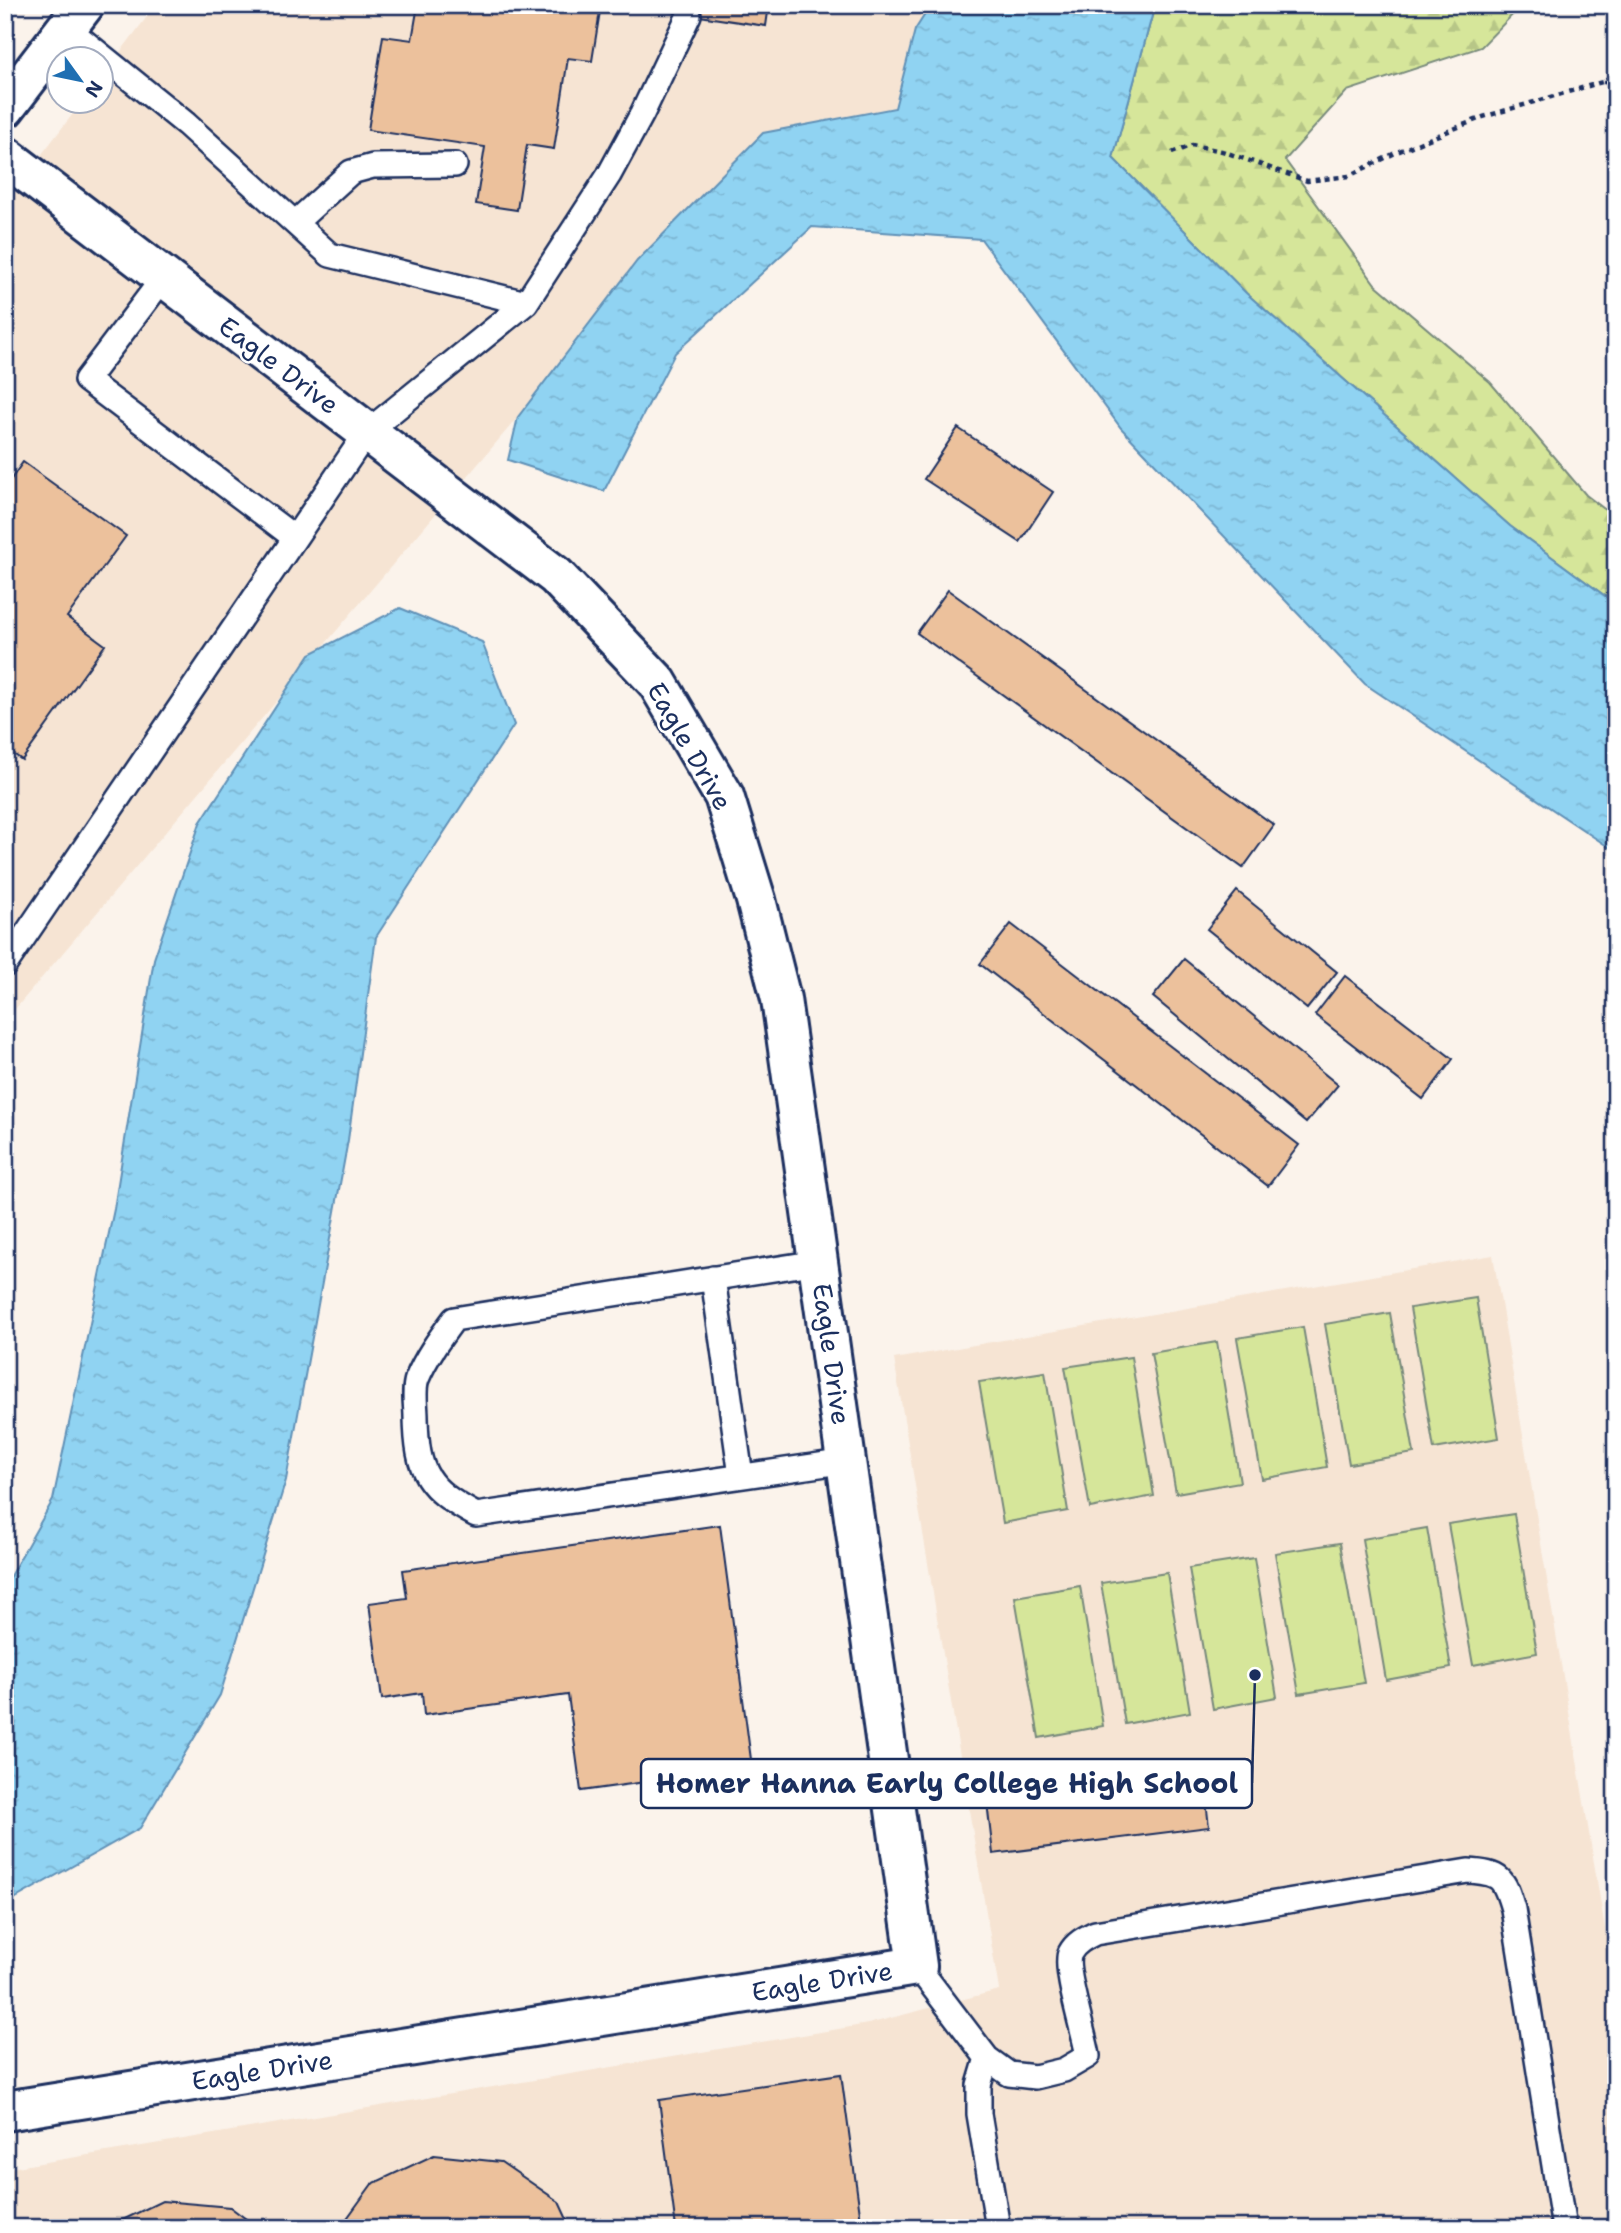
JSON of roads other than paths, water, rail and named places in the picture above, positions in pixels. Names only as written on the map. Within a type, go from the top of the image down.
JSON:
[{"type":"street","points":[[5,108],[75,16]]},
{"type":"street","name":"Eagle Drive","points":[[5,156],[556,576],[657,682],[724,796],[756,900],[781,999],[917,1966],[5,2111]]},
{"type":"lane","points":[[5,965],[368,432],[526,303],[609,175],[642,114],[689,15]]},
{"type":"lane","points":[[75,16],[186,124],[330,255],[526,303]]},
{"type":"lane","points":[[296,222],[351,172],[373,166],[454,165]]},
{"type":"lane","points":[[163,277],[86,380],[295,538]]},
{"type":"lane","points":[[818,1262],[454,1319],[432,1349],[415,1382],[416,1448],[427,1480],[450,1501],[476,1515],[847,1461]]},
{"type":"lane","points":[[713,1278],[741,1476]]},
{"type":"lane","points":[[917,1966],[988,2058],[1009,2074],[1035,2077],[1063,2070],[1088,2056],[1069,1973],[1069,1955],[1080,1941],[1095,1933],[1468,1871],[1491,1873],[1506,1885],[1513,1909],[1564,2228]]},
{"type":"lane","points":[[988,2058],[979,2085],[979,2114],[998,2228]]},
{"type":"water","points":[[931,5],[1155,5],[1113,158],[1246,293],[1510,526],[1616,604],[1616,852],[1365,684],[1121,428],[981,239],[812,227],[675,353],[604,491],[508,460],[518,417],[637,261],[763,133],[895,108],[915,30]]},
{"type":"water","points":[[400,608],[482,642],[514,725],[376,937],[348,1140],[286,1480],[220,1695],[140,1828],[5,1904],[5,1585],[53,1500],[114,1209],[154,959],[200,823],[310,654]]},
{"type":"place","name":"Homer Hanna Early College High School","points":[[1255,1675]]}]
